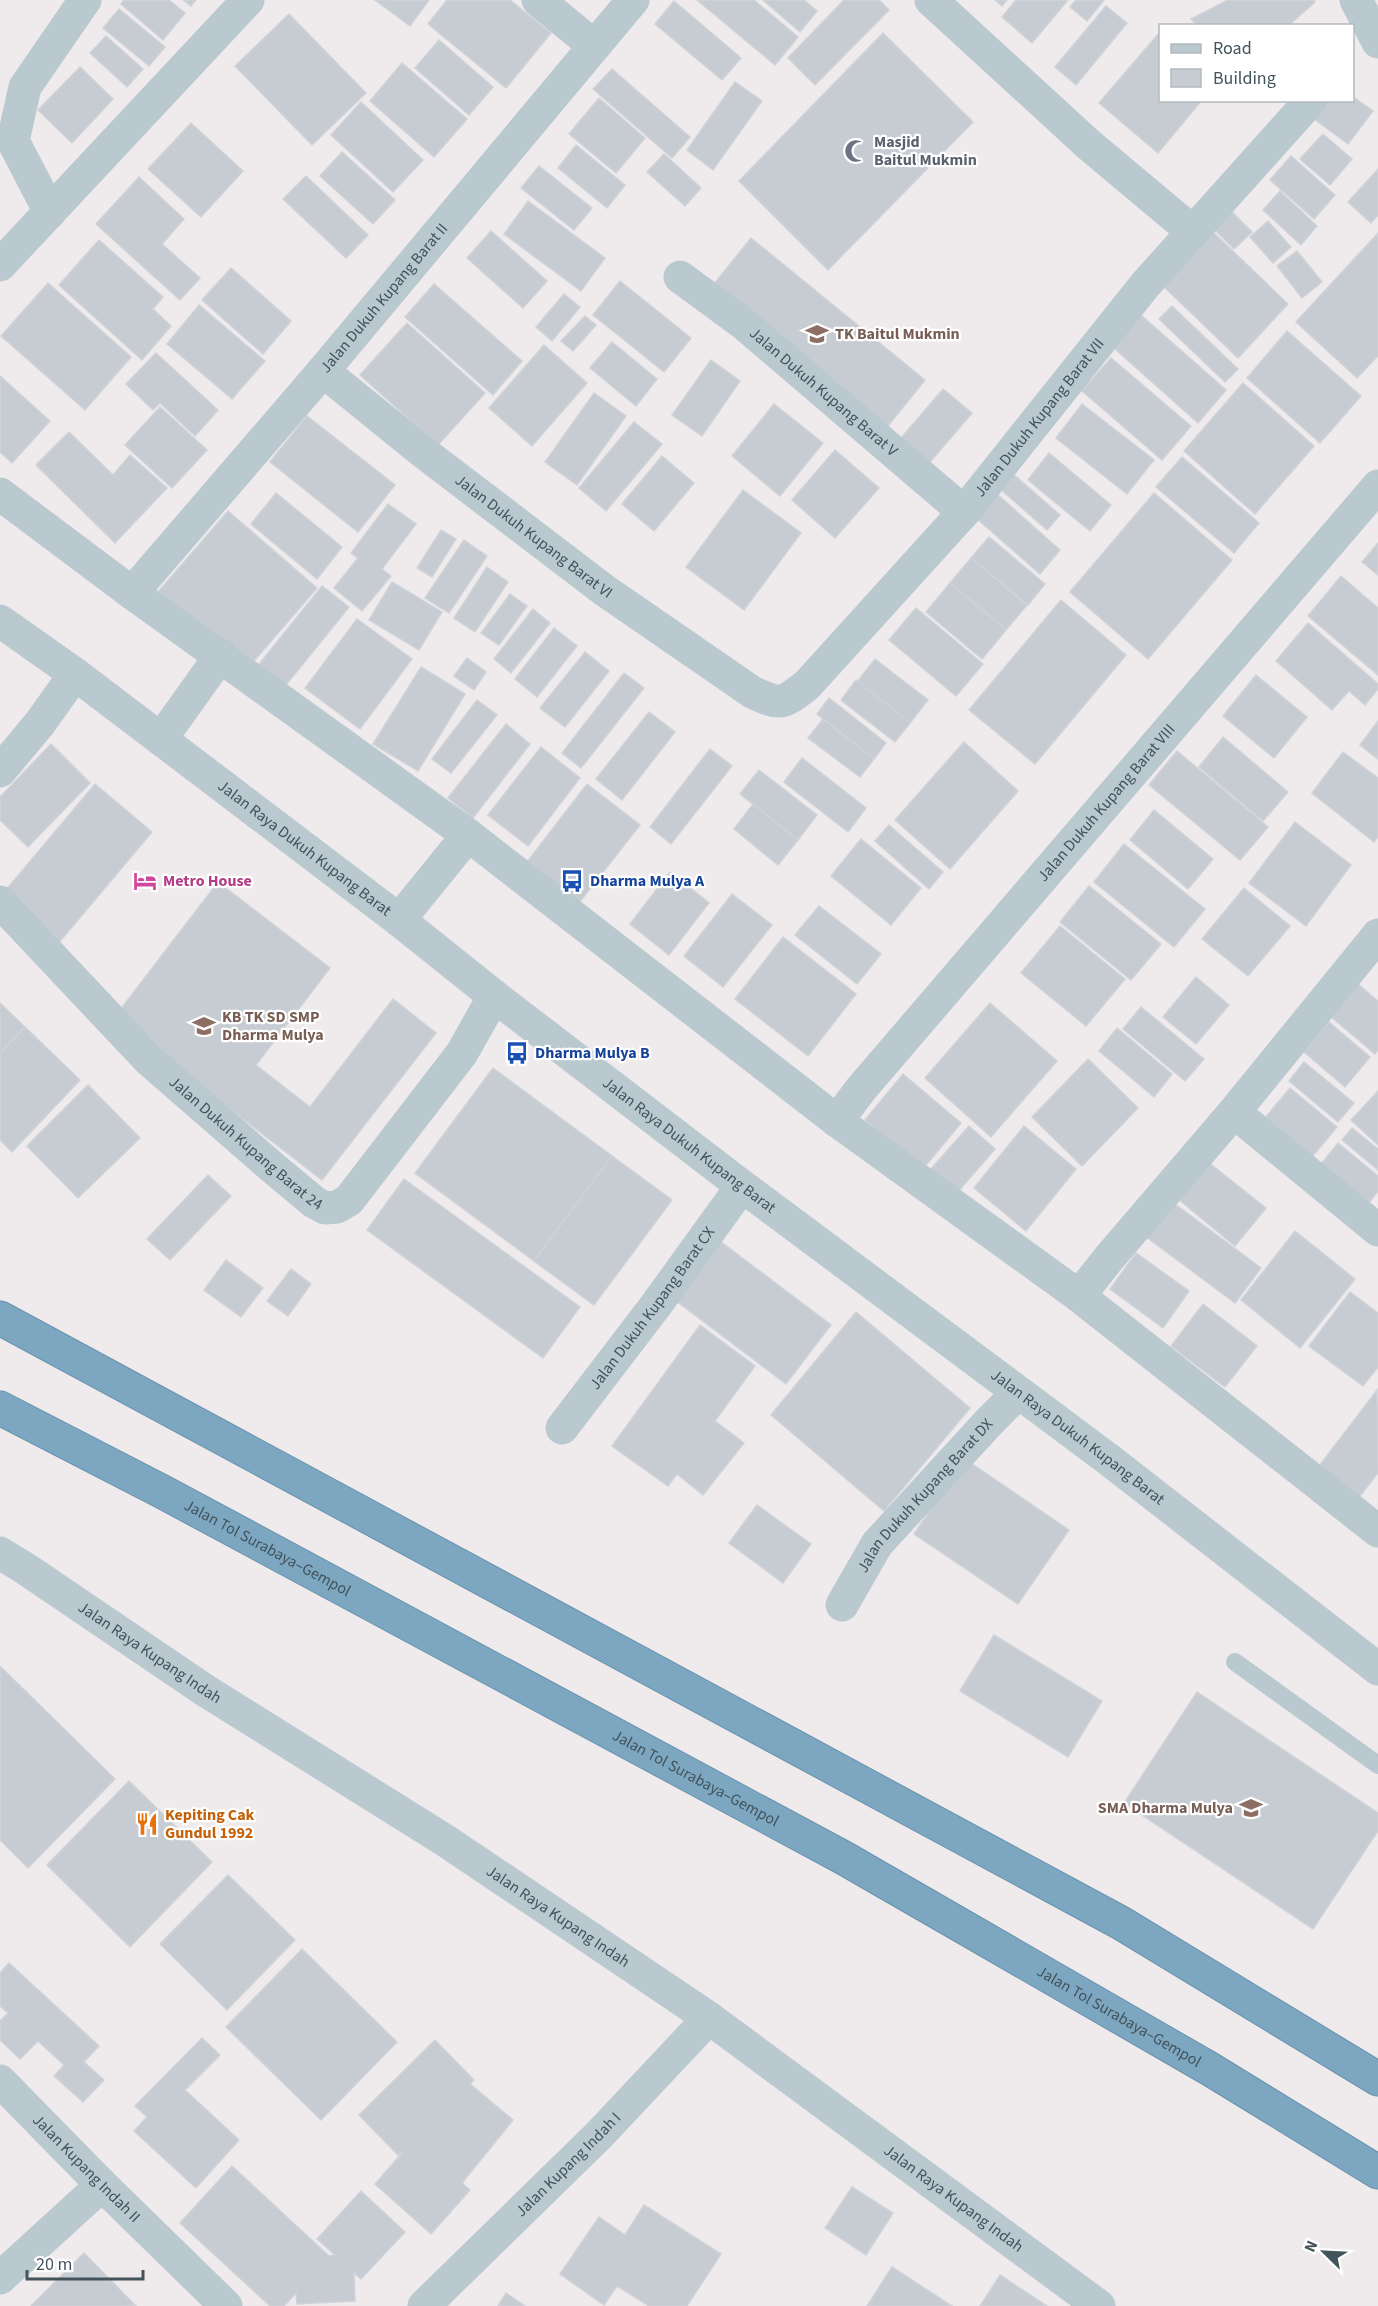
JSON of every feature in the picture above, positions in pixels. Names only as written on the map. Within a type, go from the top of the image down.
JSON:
[{"type":"highway","points":[[0,1318],[1121,1923],[1378,2079]]},
{"type":"highway","name":"Jalan Tol Surabaya–Gempol","points":[[0,1408],[164,1492],[843,1858],[1210,2069],[1378,2172]]},
{"type":"street","points":[[50,212],[14,141],[25,87],[85,0]]},
{"type":"street","points":[[0,265],[249,0]]},
{"type":"street","points":[[538,0],[593,45]]},
{"type":"street","name":"Jalan Dukuh Kupang Barat II","points":[[132,593],[323,371],[593,45],[633,0]]},
{"type":"street","points":[[930,0],[1088,144],[1193,232]]},
{"type":"street","points":[[1356,0],[1368,42]]},
{"type":"street","name":"Jalan Dukuh Kupang Barat VII","points":[[752,692],[774,702],[787,701],[807,685],[963,512],[1145,285],[1309,102]]},
{"type":"street","name":"Jalan Dukuh Kupang Barat V","points":[[680,278],[744,324],[963,512]]},
{"type":"street","name":"Jalan Dukuh Kupang Barat VI","points":[[323,371],[423,452],[604,590],[752,692]]},
{"type":"street","name":"Jalan Dukuh Kupang Barat VIII","points":[[837,1121],[861,1089],[1378,486]]},
{"type":"street","points":[[0,494],[132,593],[468,835],[837,1121],[1079,1296],[1378,1531]]},
{"type":"street","name":"Jalan Raya Dukuh Kupang Barat","points":[[0,621],[75,674],[399,920],[494,996],[742,1186],[1108,1459],[1378,1669]]},
{"type":"street","points":[[161,739],[220,656]]},
{"type":"street","points":[[0,771],[40,723],[75,674]]},
{"type":"street","points":[[399,920],[468,835]]},
{"type":"street","name":"Jalan Dukuh Kupang Barat 24","points":[[0,902],[148,1059],[272,1167],[314,1202],[325,1208],[337,1207],[350,1200],[462,1053],[494,996]]},
{"type":"street","points":[[1079,1296],[1234,1112],[1378,934]]},
{"type":"street","points":[[1234,1112],[1378,1230]]},
{"type":"street","name":"Jalan Dukuh Kupang Barat CX","points":[[562,1428],[656,1305],[742,1186]]},
{"type":"street","name":"Jalan Dukuh Kupang Barat DX","points":[[842,1605],[878,1544],[1018,1393]]},
{"type":"street","name":"Jalan Raya Kupang Indah","points":[[0,1553],[206,1691],[446,1841],[709,2018],[1099,2306]]},
{"type":"street","name":"Jalan Kupang Indah I","points":[[424,2306],[599,2135],[709,2018]]},
{"type":"street","name":"Jalan Kupang Indah II","points":[[0,2081],[226,2306]]},
{"type":"street","points":[[0,2278],[102,2185]]},
{"type":"lane","points":[[1235,1662],[1378,1765]]},
{"type":"building","points":[[124,0],[169,0],[185,13],[163,40],[121,4]]},
{"type":"building","points":[[183,0],[196,0],[191,6]]},
{"type":"building","points":[[375,0],[429,0],[410,26]]},
{"type":"building","points":[[447,0],[510,0],[551,33],[506,88],[428,24]]},
{"type":"building","points":[[697,0],[754,0],[798,37],[775,65]]},
{"type":"building","points":[[763,0],[804,0],[817,11],[800,32]]},
{"type":"building","points":[[844,0],[879,0],[889,10],[815,85],[788,58]]},
{"type":"building","points":[[995,0],[1007,0],[1002,6]]},
{"type":"building","points":[[1016,0],[1068,0],[1032,43],[1002,17]]},
{"type":"building","points":[[1076,0],[1104,0],[1087,21],[1070,7]]},
{"type":"building","points":[[1228,0],[1314,0],[1315,2],[1290,24],[1196,24],[1191,19]]},
{"type":"building","points":[[674,1],[741,58],[722,80],[655,24]]},
{"type":"building","points":[[1106,6],[1127,23],[1076,85],[1055,67]]},
{"type":"building","points":[[119,9],[165,47],[149,66],[103,28]]},
{"type":"building","points":[[289,14],[366,93],[312,145],[235,66]]},
{"type":"building","name":"Masjid Baitul Mukmin","points":[[883,33],[973,122],[828,270],[739,181]]},
{"type":"building","points":[[1159,33],[1159,102],[1200,102],[1158,153],[1099,103]]},
{"type":"building","points":[[106,36],[143,69],[127,87],[90,53]]},
{"type":"building","points":[[439,40],[493,87],[469,115],[415,68]]},
{"type":"building","points":[[402,63],[467,119],[434,157],[370,101]]},
{"type":"building","points":[[80,67],[113,99],[72,143],[38,110]]},
{"type":"building","points":[[612,69],[690,137],[672,158],[593,89]]},
{"type":"building","points":[[735,82],[762,101],[713,170],[687,150]]},
{"type":"building","points":[[1354,97],[1373,111],[1348,144],[1310,116],[1320,102],[1354,102]]},
{"type":"building","points":[[599,98],[645,138],[616,173],[569,134]]},
{"type":"building","points":[[361,102],[423,160],[393,192],[331,135]]},
{"type":"building","points":[[191,123],[243,171],[201,217],[148,169]]},
{"type":"building","points":[[1323,134],[1352,159],[1330,185],[1300,159]]},
{"type":"building","points":[[576,145],[625,185],[607,208],[558,168]]},
{"type":"building","points":[[342,152],[395,200],[373,224],[320,176]]},
{"type":"building","points":[[664,154],[701,188],[685,206],[647,172]]},
{"type":"building","points":[[1291,156],[1335,195],[1314,219],[1270,180]]},
{"type":"building","points":[[539,166],[592,208],[574,230],[521,188]]},
{"type":"building","points":[[1378,169],[1378,215],[1371,223],[1348,202]]},
{"type":"building","points":[[306,176],[368,235],[346,258],[283,199]]},
{"type":"building","points":[[139,177],[184,219],[162,244],[200,278],[180,300],[96,224]]},
{"type":"building","points":[[1280,191],[1317,226],[1301,245],[1263,210]]},
{"type":"building","points":[[528,201],[605,258],[581,291],[504,234]]},
{"type":"building","points":[[1227,207],[1252,232],[1234,249],[1209,224]]},
{"type":"building","points":[[1268,221],[1291,247],[1273,263],[1250,237]]},
{"type":"building","points":[[491,231],[547,281],[523,308],[467,258]]},
{"type":"building","points":[[1212,231],[1288,304],[1238,358],[1161,284]]},
{"type":"building","points":[[1378,233],[1378,356],[1357,378],[1296,322]]},
{"type":"building","name":"TK Baitul Mukmin","points":[[751,238],[925,380],[884,431],[710,289]]},
{"type":"building","points":[[99,240],[163,297],[153,309],[171,326],[142,360],[59,285]]},
{"type":"building","points":[[1297,251],[1322,282],[1302,298],[1277,266]]},
{"type":"building","points":[[231,268],[291,321],[263,354],[202,300]]},
{"type":"building","points":[[620,281],[691,338],[664,372],[593,315]]},
{"type":"building","points":[[48,283],[131,357],[85,410],[1,336]]},
{"type":"building","points":[[434,284],[522,361],[493,395],[405,317]]},
{"type":"building","points":[[564,294],[580,307],[552,341],[536,327]]},
{"type":"building","points":[[199,305],[265,361],[232,399],[167,344]]},
{"type":"building","points":[[1172,306],[1238,369],[1225,382],[1159,319]]},
{"type":"building","points":[[1134,309],[1226,390],[1198,423],[1106,341]]},
{"type":"building","points":[[585,316],[596,325],[573,351],[561,341]]},
{"type":"building","points":[[407,323],[485,393],[438,445],[360,375]]},
{"type":"building","points":[[1287,331],[1361,396],[1320,443],[1247,378]]},
{"type":"building","points":[[612,342],[657,379],[636,406],[590,368]]},
{"type":"building","points":[[544,345],[587,383],[532,446],[489,408]]},
{"type":"building","points":[[156,353],[218,410],[195,436],[160,403],[153,410],[126,384]]},
{"type":"building","points":[[1111,358],[1191,426],[1162,460],[1082,391]]},
{"type":"building","points":[[711,360],[740,381],[702,436],[672,415]]},
{"type":"building","points":[[0,376],[50,421],[12,463],[0,452]]},
{"type":"building","points":[[1243,383],[1314,446],[1255,514],[1184,451]]},
{"type":"building","points":[[943,389],[972,413],[925,468],[896,444]]},
{"type":"building","points":[[594,393],[626,416],[577,485],[545,462]]},
{"type":"building","points":[[774,404],[823,443],[780,496],[732,456]]},
{"type":"building","points":[[1082,404],[1154,460],[1127,494],[1056,438]]},
{"type":"building","points":[[160,407],[207,450],[172,488],[125,445]]},
{"type":"building","points":[[307,416],[395,485],[358,532],[270,462]]},
{"type":"building","points":[[634,422],[662,444],[606,511],[579,488]]},
{"type":"building","points":[[69,432],[113,475],[130,455],[167,488],[115,543],[36,465]]},
{"type":"building","points":[[835,450],[879,488],[835,538],[792,500]]},
{"type":"building","points":[[1049,453],[1111,505],[1090,531],[1028,480]]},
{"type":"building","points":[[662,456],[694,483],[654,531],[622,504]]},
{"type":"building","points":[[1182,457],[1259,523],[1234,553],[1156,487]]},
{"type":"building","points":[[1004,466],[1060,515],[1047,530],[991,481]]},
{"type":"building","points":[[988,486],[1060,550],[1040,574],[967,510]]},
{"type":"building","points":[[743,490],[801,533],[744,610],[686,567]]},
{"type":"building","points":[[276,493],[342,547],[317,579],[251,524]]},
{"type":"building","points":[[1154,493],[1232,560],[1148,659],[1070,592]]},
{"type":"building","points":[[388,504],[416,524],[382,569],[391,576],[362,611],[334,588],[358,558],[351,553]]},
{"type":"building","points":[[228,511],[317,588],[247,669],[158,592]]},
{"type":"building","points":[[441,530],[456,539],[432,577],[417,568]]},
{"type":"building","points":[[989,537],[1045,584],[1028,605],[971,558]]},
{"type":"building","points":[[464,540],[487,556],[449,613],[425,598]]},
{"type":"building","points":[[1378,543],[1378,575],[1362,562]]},
{"type":"building","points":[[971,558],[1027,605],[1006,630],[950,583]]},
{"type":"building","points":[[487,567],[508,582],[475,632],[454,618]]},
{"type":"building","points":[[1341,576],[1378,608],[1378,675],[1308,616]]},
{"type":"building","points":[[392,582],[442,612],[419,650],[369,620]]},
{"type":"building","points":[[950,583],[1006,630],[982,659],[926,612]]},
{"type":"building","points":[[322,586],[349,607],[282,690],[256,668]]},
{"type":"building","points":[[510,594],[527,606],[499,645],[481,633]]},
{"type":"building","points":[[1061,600],[1126,655],[1035,764],[969,710]]},
{"type":"building","points":[[916,608],[983,664],[956,696],[889,640]]},
{"type":"building","points":[[533,609],[550,623],[511,673],[494,659]]},
{"type":"building","points":[[357,619],[412,659],[360,729],[305,688]]},
{"type":"building","points":[[1308,623],[1378,684],[1378,689],[1365,705],[1349,691],[1332,710],[1276,661]]},
{"type":"building","points":[[554,628],[577,646],[537,697],[515,679]]},
{"type":"building","points":[[585,652],[609,671],[565,727],[540,708]]},
{"type":"building","points":[[467,658],[486,672],[474,690],[454,676]]},
{"type":"building","points":[[875,659],[928,700],[910,723],[857,682]]},
{"type":"building","points":[[421,667],[465,694],[418,771],[373,744]]},
{"type":"building","points":[[624,673],[644,688],[581,768],[562,753]]},
{"type":"building","points":[[1256,675],[1307,717],[1274,758],[1223,716]]},
{"type":"building","points":[[856,680],[910,723],[895,742],[841,700]]},
{"type":"building","points":[[829,698],[886,743],[874,759],[817,714]]},
{"type":"building","points":[[477,700],[497,715],[451,773],[432,759]]},
{"type":"building","points":[[649,712],[675,732],[622,800],[596,779]]},
{"type":"building","points":[[823,719],[874,759],[860,777],[808,738]]},
{"type":"building","points":[[1378,721],[1378,759],[1360,745]]},
{"type":"building","points":[[506,724],[530,744],[473,818],[448,798]]},
{"type":"building","points":[[1223,737],[1288,792],[1263,821],[1199,767]]},
{"type":"building","points":[[964,742],[1018,791],[950,869],[895,820]]},
{"type":"building","points":[[51,744],[90,783],[28,847],[0,820],[0,797]]},
{"type":"building","points":[[541,747],[580,778],[528,846],[488,815]]},
{"type":"building","points":[[710,749],[732,766],[671,844],[650,827]]},
{"type":"building","points":[[1177,751],[1268,827],[1240,860],[1149,785]]},
{"type":"building","points":[[1343,752],[1378,778],[1378,837],[1374,842],[1312,793]]},
{"type":"building","points":[[802,758],[866,808],[848,832],[784,782]]},
{"type":"building","points":[[759,770],[817,815],[798,840],[740,794]]},
{"type":"building","points":[[95,784],[152,832],[57,945],[0,897]]},
{"type":"building","points":[[587,784],[640,825],[572,912],[520,871]]},
{"type":"building","points":[[753,804],[798,840],[778,865],[734,829]]},
{"type":"building","points":[[1154,810],[1213,859],[1188,889],[1130,840]]},
{"type":"building","points":[[1295,822],[1351,865],[1306,926],[1249,883]]},
{"type":"building","points":[[889,825],[943,872],[929,889],[875,841]]},
{"type":"building","points":[[861,839],[921,888],[891,925],[831,876]]},
{"type":"building","points":[[1124,844],[1205,909],[1174,947],[1094,882]]},
{"type":"building","points":[[670,872],[709,903],[669,955],[630,924]]},
{"type":"building","name":"KB TK SD SMP Dharma Mulya","points":[[218,882],[330,968],[256,1065],[310,1107],[393,999],[436,1033],[322,1180],[113,1019]]},
{"type":"building","points":[[1089,886],[1161,944],[1131,980],[1060,922]]},
{"type":"building","points":[[1244,888],[1290,926],[1248,976],[1202,939]]},
{"type":"building","points":[[732,894],[772,925],[723,987],[684,956]]},
{"type":"building","points":[[819,906],[881,954],[857,984],[795,935]]},
{"type":"building","points":[[1060,926],[1125,979],[1086,1026],[1021,973]]},
{"type":"building","points":[[783,937],[856,994],[808,1056],[735,999]]},
{"type":"building","points":[[1196,977],[1229,1005],[1196,1044],[1163,1017]]},
{"type":"building","points":[[1358,984],[1378,1001],[1378,1050],[1375,1054],[1331,1017]]},
{"type":"building","points":[[0,1003],[25,1027],[0,1053]]},
{"type":"building","points":[[990,1003],[1057,1061],[991,1137],[925,1078]]},
{"type":"building","points":[[1141,1007],[1204,1059],[1185,1081],[1123,1029]]},
{"type":"building","points":[[1329,1022],[1370,1057],[1345,1087],[1304,1052]]},
{"type":"building","points":[[25,1027],[80,1080],[12,1152],[0,1140],[0,1053]]},
{"type":"building","points":[[1117,1028],[1172,1074],[1154,1097],[1099,1051]]},
{"type":"building","points":[[1088,1059],[1138,1108],[1082,1166],[1032,1117]]},
{"type":"building","points":[[1304,1062],[1354,1103],[1338,1122],[1289,1081]]},
{"type":"building","points":[[493,1068],[612,1156],[534,1261],[415,1173]]},
{"type":"building","points":[[903,1074],[961,1123],[923,1169],[865,1120]]},
{"type":"building","points":[[88,1085],[140,1138],[78,1198],[27,1146]]},
{"type":"building","points":[[1290,1088],[1337,1127],[1307,1163],[1260,1124]]},
{"type":"building","points":[[1378,1091],[1378,1145],[1351,1120]]},
{"type":"building","points":[[969,1126],[995,1149],[957,1193],[930,1170]]},
{"type":"building","points":[[1024,1126],[1076,1169],[1026,1231],[974,1188]]},
{"type":"building","points":[[1352,1128],[1378,1149],[1378,1170],[1342,1140]]},
{"type":"building","points":[[1338,1143],[1378,1176],[1378,1191],[1364,1209],[1317,1169]]},
{"type":"building","points":[[612,1156],[672,1200],[594,1305],[534,1261]]},
{"type":"building","points":[[1208,1162],[1266,1208],[1235,1246],[1178,1199]]},
{"type":"building","points":[[208,1175],[231,1196],[170,1260],[147,1239]]},
{"type":"building","points":[[404,1179],[580,1307],[543,1358],[367,1230]]},
{"type":"building","points":[[1171,1201],[1261,1268],[1235,1303],[1145,1236]]},
{"type":"building","points":[[1295,1231],[1355,1279],[1300,1348],[1241,1300]]},
{"type":"building","points":[[712,1235],[831,1325],[786,1384],[667,1294]]},
{"type":"building","points":[[1136,1253],[1189,1291],[1163,1328],[1110,1289]]},
{"type":"building","points":[[226,1260],[263,1288],[241,1317],[204,1290]]},
{"type":"building","points":[[291,1269],[311,1284],[288,1316],[267,1301]]},
{"type":"building","points":[[1350,1292],[1378,1313],[1378,1367],[1363,1386],[1309,1346]]},
{"type":"building","points":[[1203,1304],[1257,1346],[1225,1387],[1171,1346]]},
{"type":"building","points":[[856,1312],[970,1408],[884,1511],[771,1415]]},
{"type":"building","points":[[700,1325],[755,1366],[715,1421],[744,1443],[703,1495],[677,1474],[668,1486],[612,1446]]},
{"type":"building","points":[[1377,1390],[1378,1473],[1356,1501],[1316,1470]]},
{"type":"building","points":[[965,1459],[1069,1530],[1018,1604],[914,1534]]},
{"type":"building","points":[[757,1505],[811,1544],[783,1583],[729,1543]]},
{"type":"building","points":[[994,1635],[1102,1701],[1068,1757],[960,1691]]},
{"type":"building","points":[[0,1666],[115,1779],[28,1868],[0,1840]]},
{"type":"building","name":"SMA Dharma Mulya","points":[[1197,1692],[1378,1813],[1378,1831],[1313,1929],[1124,1803]]},
{"type":"building","points":[[129,1781],[212,1862],[130,1947],[47,1865]]},
{"type":"building","points":[[228,1875],[295,1940],[227,2010],[160,1944]]},
{"type":"building","points":[[302,1949],[397,2042],[321,2120],[226,2027]]},
{"type":"building","points":[[9,1963],[99,2046],[84,2062],[104,2080],[83,2102],[54,2076],[64,2065],[38,2041],[20,2059],[0,2040],[0,2021],[8,2013],[0,2006],[0,1973]]},
{"type":"building","points":[[202,2038],[220,2055],[185,2090],[239,2140],[196,2188],[134,2131],[147,2117],[135,2106]]},
{"type":"building","points":[[435,2040],[474,2080],[470,2084],[513,2120],[462,2183],[470,2190],[431,2234],[375,2184],[403,2152],[398,2155],[359,2115]]},
{"type":"building","points":[[232,2166],[329,2256],[335,2255],[317,2239],[361,2191],[405,2232],[361,2279],[354,2273],[355,2301],[297,2304],[296,2293],[284,2306],[270,2306],[180,2223]]},
{"type":"building","points":[[852,2187],[893,2213],[866,2255],[825,2228]]},
{"type":"building","points":[[644,2205],[721,2254],[687,2306],[649,2306],[617,2286],[604,2305],[560,2274],[599,2217],[625,2235]]},
{"type":"building","points":[[84,2253],[136,2306],[31,2306]]},
{"type":"building","points":[[892,2267],[952,2306],[867,2306]]},
{"type":"building","points":[[1000,2275],[1047,2306],[980,2306]]},
{"type":"building","points":[[506,2293],[525,2306],[498,2306]]},
{"type":"place","name":"Masjid Baitul Mukmin","points":[[856,151]]},
{"type":"place","name":"TK Baitul Mukmin","points":[[817,334]]},
{"type":"place","name":"Metro House","points":[[145,881]]},
{"type":"place","name":"Dharma Mulya A","points":[[572,881]]},
{"type":"place","name":"KB TK SD SMP Dharma Mulya","points":[[204,1026]]},
{"type":"place","name":"Dharma Mulya B","points":[[517,1053]]},
{"type":"place","name":"SMA Dharma Mulya","points":[[1251,1808]]},
{"type":"place","name":"Kepiting Cak Gundul 1992","points":[[147,1824]]}]
